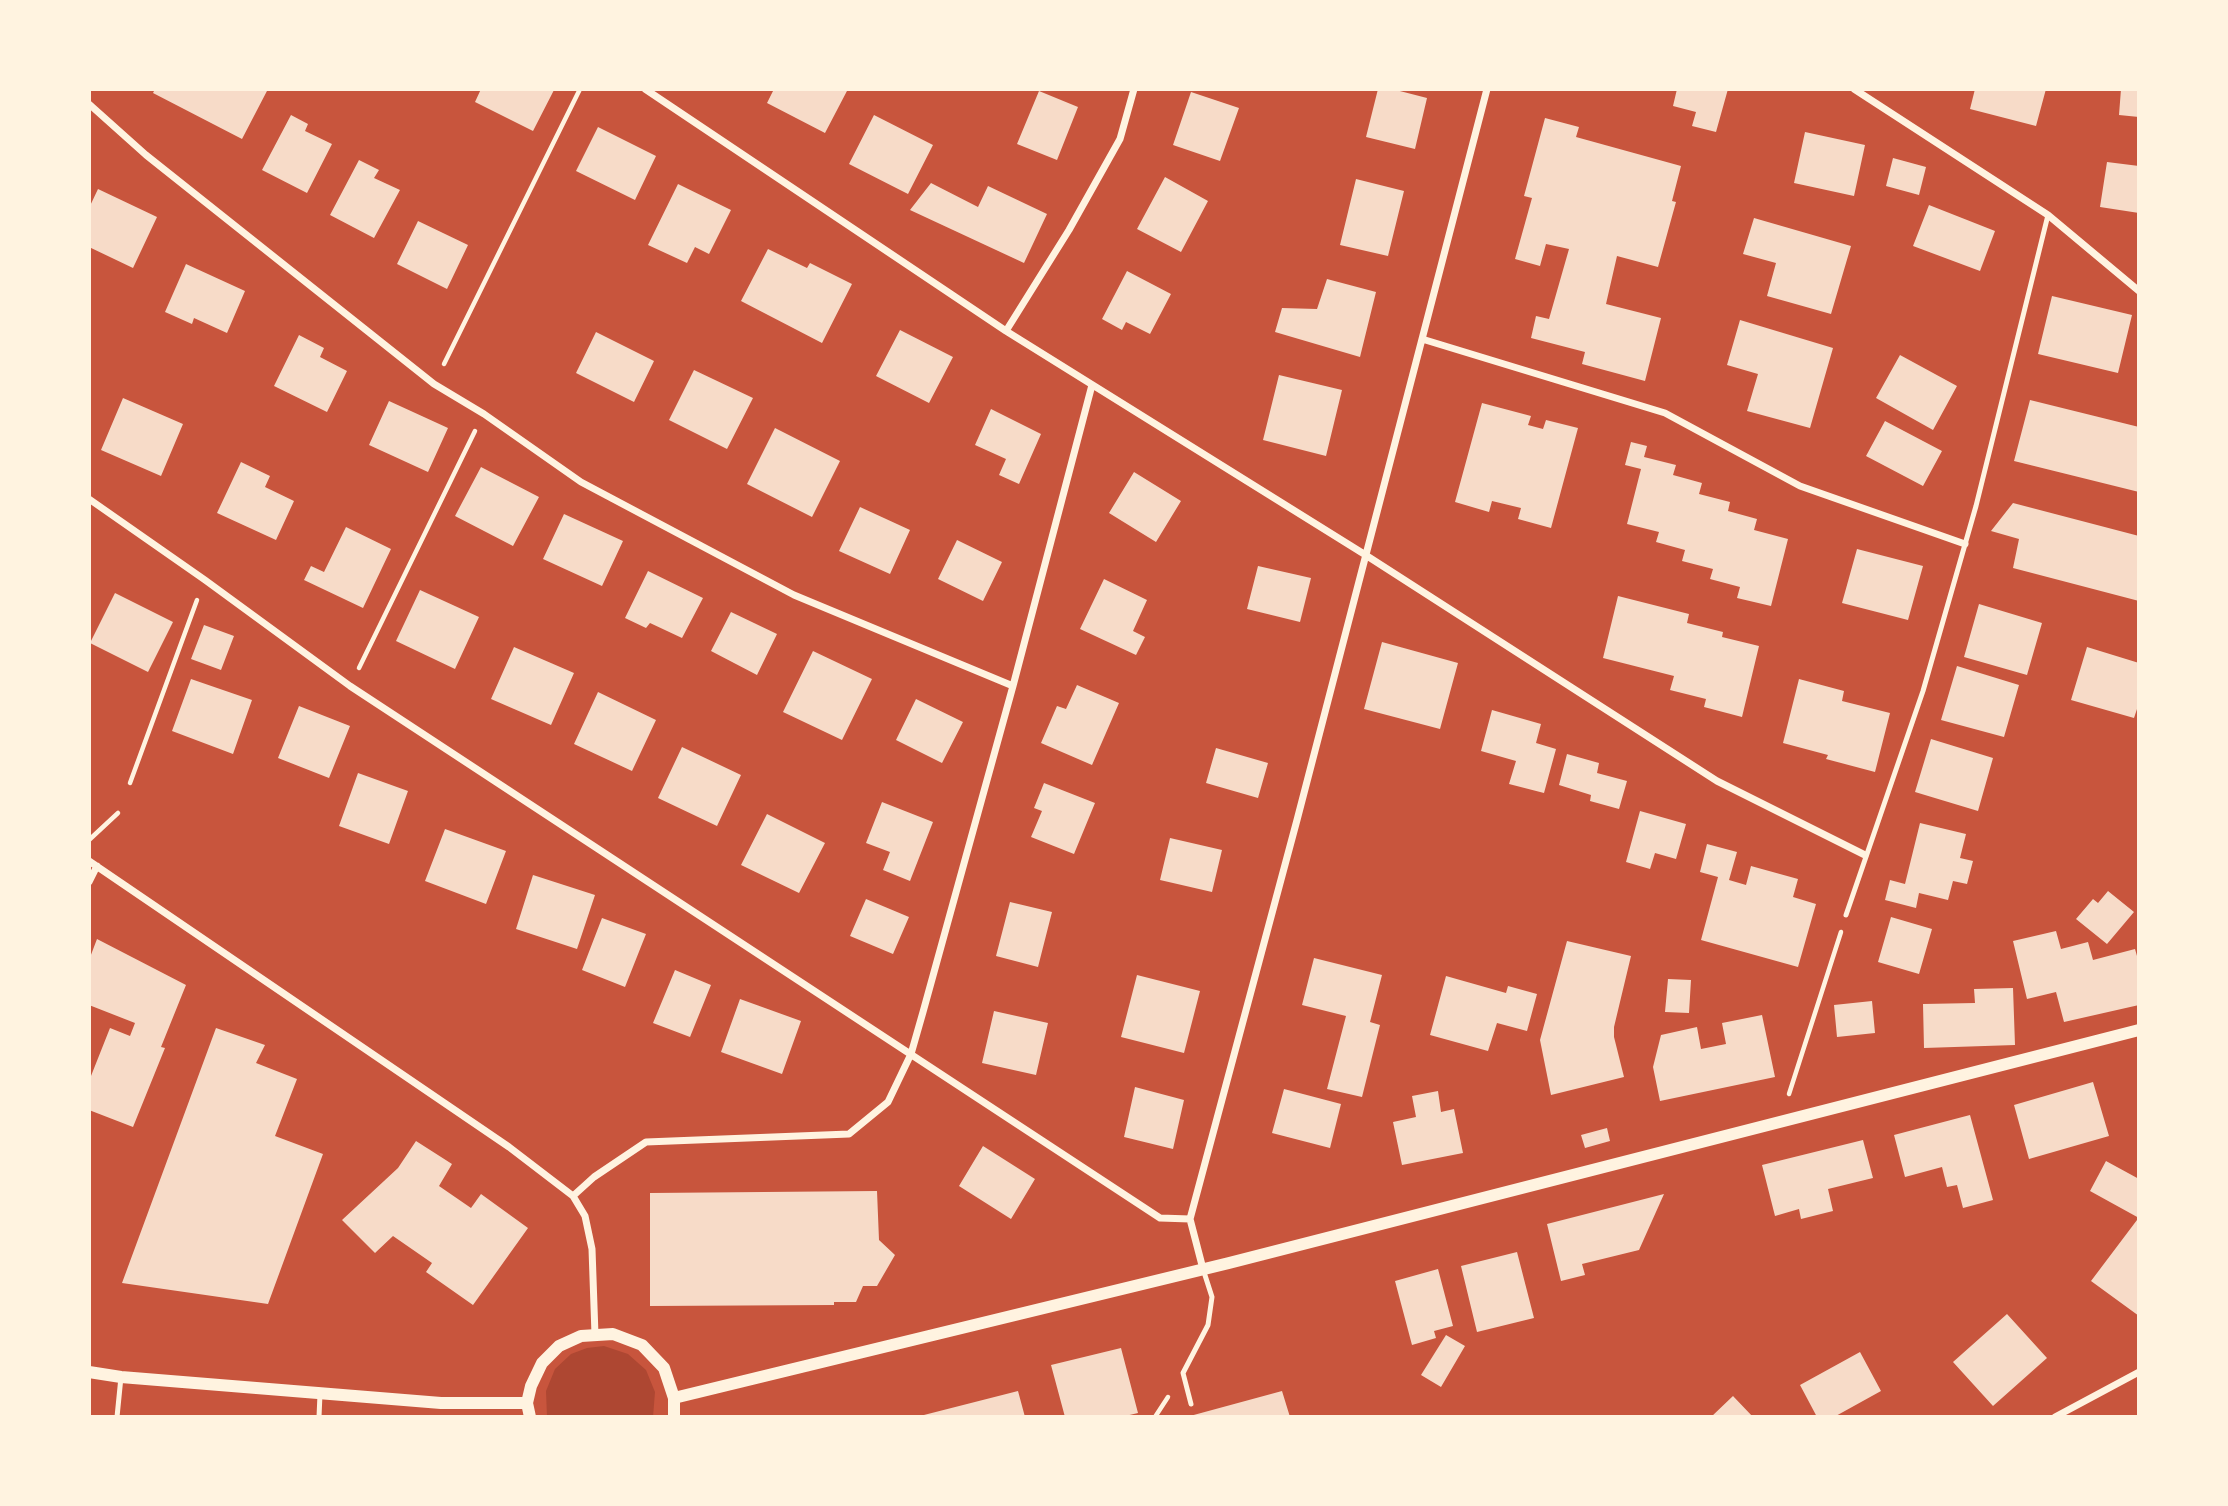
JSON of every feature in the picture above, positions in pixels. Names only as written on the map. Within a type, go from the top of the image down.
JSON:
[{"type":"street","points":[[645,89],[1006,331],[1364,554],[1717,781],[1865,855]]},
{"type":"street","points":[[1006,331],[1069,230],[1119,139],[1134,89]]},
{"type":"street","points":[[1203,1269],[1190,1219],[1487,89]]},
{"type":"street","points":[[1854,89],[2048,215],[2139,291]]},
{"type":"street","points":[[89,104],[146,155],[434,384],[484,414],[581,482],[794,595],[1013,686]]},
{"type":"street","points":[[1422,340],[1665,413],[1800,486],[1965,544]]},
{"type":"street","points":[[573,1195],[594,1177],[646,1142],[849,1134],[888,1102],[911,1054],[1013,686],[1092,384]]},
{"type":"street","points":[[89,499],[350,686],[1160,1218],[1190,1219]]},
{"type":"street","points":[[89,861],[509,1147],[573,1195],[585,1216],[592,1249],[595,1335]]},
{"type":"street","points":[[89,882],[97,866]]},
{"type":"street","points":[[674,1398],[1203,1269],[2139,1030]]},
{"type":"street","points":[[89,1372],[121,1377],[529,1410],[531,1385],[542,1363],[559,1346],[581,1336],[613,1334],[642,1345],[664,1368],[674,1398],[674,1417]]},
{"type":"street","points":[[2055,1417],[2139,1372]]},
{"type":"lane","points":[[1846,915],[1923,691],[1965,544],[2048,215]]},
{"type":"lane","points":[[1191,1404],[1183,1373],[1208,1325],[1212,1297],[1203,1269]]},
{"type":"lane","points":[[117,1417],[121,1377]]},
{"type":"lane","points":[[318,1417],[320,1394]]},
{"type":"path","points":[[434,384],[580,89]]},
{"type":"path","points":[[350,686],[484,414]]},
{"type":"path","points":[[130,783],[205,580]]},
{"type":"path","points":[[89,840],[118,813]]},
{"type":"path","points":[[1780,1122],[1846,915]]},
{"type":"shaded area","points":[[604,1346],[628,1354],[646,1370],[655,1392],[653,1417],[547,1417],[546,1391],[555,1369],[571,1354]]},
{"type":"building","points":[[155,89],[268,89],[242,139],[153,93]]},
{"type":"building","points":[[481,89],[554,90],[533,131],[475,102]]},
{"type":"building","points":[[774,89],[848,89],[825,133],[767,103]]},
{"type":"building","points":[[1378,89],[1392,89],[1427,98],[1415,149],[1366,137]]},
{"type":"building","points":[[1677,89],[1728,89],[1716,132],[1692,126],[1696,112],[1673,106]]},
{"type":"building","points":[[1975,89],[2046,89],[2036,126],[1970,109]]},
{"type":"building","points":[[2121,89],[2139,89],[2139,117],[2119,115]]},
{"type":"building","points":[[1039,91],[1078,107],[1057,160],[1017,144]]},
{"type":"building","points":[[1191,92],[1239,108],[1220,161],[1173,145]]},
{"type":"building","points":[[291,115],[308,124],[305,131],[332,144],[307,193],[262,170]]},
{"type":"building","points":[[874,115],[933,145],[908,194],[849,164]]},
{"type":"building","points":[[1545,118],[1579,127],[1576,137],[1681,166],[1672,201],[1676,202],[1658,267],[1617,256],[1606,304],[1661,318],[1645,381],[1582,364],[1585,352],[1531,338],[1536,316],[1549,319],[1569,249],[1546,244],[1540,266],[1515,259],[1532,198],[1524,196]]},
{"type":"building","points":[[598,127],[656,156],[635,200],[576,171]]},
{"type":"building","points":[[1805,132],[1865,145],[1854,196],[1794,183]]},
{"type":"building","points":[[1893,158],[1926,167],[1919,195],[1886,186]]},
{"type":"building","points":[[359,160],[379,170],[374,178],[400,190],[374,238],[330,215]]},
{"type":"building","points":[[2107,162],[2139,166],[2139,213],[2100,207]]},
{"type":"building","points":[[1165,177],[1208,201],[1181,252],[1137,229]]},
{"type":"building","points":[[1356,179],[1404,191],[1388,256],[1340,245]]},
{"type":"building","points":[[931,183],[978,207],[988,186],[1047,214],[1024,263],[910,210]]},
{"type":"building","points":[[678,184],[731,210],[709,254],[695,247],[687,263],[648,245]]},
{"type":"building","points":[[98,189],[157,217],[133,268],[89,247],[89,208]]},
{"type":"building","points":[[1929,205],[1995,231],[1980,271],[1913,246]]},
{"type":"building","points":[[1754,218],[1851,246],[1831,314],[1767,296],[1776,263],[1743,254]]},
{"type":"building","points":[[418,221],[468,245],[447,289],[397,264]]},
{"type":"building","points":[[768,249],[807,268],[810,263],[852,284],[822,343],[741,301]]},
{"type":"building","points":[[186,264],[245,291],[227,333],[194,318],[192,324],[165,312]]},
{"type":"building","points":[[1127,271],[1171,294],[1150,334],[1126,322],[1122,330],[1102,319]]},
{"type":"building","points":[[1327,279],[1376,292],[1360,357],[1275,332],[1282,308],[1317,309]]},
{"type":"building","points":[[2052,296],[2132,315],[2118,373],[2038,354]]},
{"type":"building","points":[[1740,320],[1833,348],[1810,428],[1747,411],[1758,374],[1727,365]]},
{"type":"building","points":[[900,330],[953,357],[929,403],[876,376]]},
{"type":"building","points":[[596,332],[654,361],[634,402],[576,373]]},
{"type":"building","points":[[299,335],[324,348],[320,357],[347,371],[327,412],[274,386]]},
{"type":"building","points":[[1900,355],[1957,386],[1933,430],[1876,398]]},
{"type":"building","points":[[694,370],[753,398],[727,449],[669,420]]},
{"type":"building","points":[[1279,375],[1342,390],[1326,456],[1263,440]]},
{"type":"building","points":[[123,398],[183,424],[161,476],[101,450]]},
{"type":"building","points":[[2030,400],[2139,427],[2139,492],[2014,461]]},
{"type":"building","points":[[389,401],[448,428],[428,472],[369,445]]},
{"type":"building","points":[[1482,403],[1531,416],[1528,425],[1543,429],[1546,420],[1578,428],[1551,528],[1518,519],[1521,508],[1492,501],[1489,512],[1455,502]]},
{"type":"building","points":[[991,409],[1041,434],[1019,484],[999,475],[1006,459],[975,445]]},
{"type":"building","points":[[1885,421],[1942,451],[1923,486],[1866,456]]},
{"type":"building","points":[[775,428],[840,461],[812,517],[747,484]]},
{"type":"building","points":[[1631,442],[1647,446],[1644,457],[1676,465],[1673,475],[1702,483],[1699,494],[1730,502],[1728,511],[1757,519],[1754,530],[1788,539],[1771,606],[1737,598],[1740,587],[1710,579],[1713,569],[1682,561],[1685,550],[1656,542],[1659,532],[1627,524],[1641,469],[1625,465]]},
{"type":"building","points":[[241,462],[270,476],[265,487],[294,501],[276,540],[217,513]]},
{"type":"building","points":[[481,467],[539,497],[513,546],[455,516]]},
{"type":"building","points":[[1134,472],[1181,501],[1156,542],[1109,513]]},
{"type":"building","points":[[2013,503],[2139,536],[2139,601],[2013,568],[2019,539],[1991,531]]},
{"type":"building","points":[[860,507],[910,530],[890,574],[839,551]]},
{"type":"building","points":[[564,514],[623,541],[602,586],[543,559]]},
{"type":"building","points":[[346,527],[391,549],[363,608],[304,580],[311,566],[324,572]]},
{"type":"building","points":[[957,540],[1002,562],[983,601],[938,579]]},
{"type":"building","points":[[1857,549],[1923,566],[1908,620],[1842,603]]},
{"type":"building","points":[[1258,566],[1311,578],[1300,622],[1247,609]]},
{"type":"building","points":[[648,571],[703,598],[682,638],[650,623],[646,628],[625,618]]},
{"type":"building","points":[[1104,579],[1147,600],[1133,631],[1145,637],[1136,655],[1080,629]]},
{"type":"building","points":[[420,590],[479,617],[455,669],[396,641]]},
{"type":"building","points":[[115,593],[173,622],[148,672],[90,643]]},
{"type":"building","points":[[1618,596],[1689,614],[1687,623],[1723,632],[1722,637],[1759,646],[1742,717],[1704,707],[1706,699],[1670,690],[1674,676],[1603,658]]},
{"type":"building","points":[[1979,604],[2042,623],[2027,675],[1964,657]]},
{"type":"building","points":[[731,612],[777,634],[757,675],[711,651]]},
{"type":"building","points":[[204,625],[234,636],[221,670],[191,659]]},
{"type":"building","points":[[1382,642],[1458,663],[1440,729],[1364,709]]},
{"type":"building","points":[[514,647],[574,673],[551,725],[491,699]]},
{"type":"building","points":[[2087,647],[2139,663],[2139,703],[2134,718],[2071,700]]},
{"type":"building","points":[[813,651],[872,679],[842,740],[783,712]]},
{"type":"building","points":[[1957,666],[2019,685],[2004,737],[1941,720]]},
{"type":"building","points":[[191,679],[252,700],[233,754],[172,731]]},
{"type":"building","points":[[1799,679],[1844,691],[1842,701],[1890,713],[1875,772],[1826,759],[1828,755],[1783,743]]},
{"type":"building","points":[[1077,685],[1119,703],[1092,765],[1041,743],[1057,706],[1066,709]]},
{"type":"building","points":[[598,692],[656,720],[632,771],[574,744]]},
{"type":"building","points":[[916,699],[963,722],[942,763],[896,740]]},
{"type":"building","points":[[299,706],[350,726],[329,778],[278,758]]},
{"type":"building","points":[[1492,710],[1541,724],[1536,743],[1556,749],[1544,793],[1509,784],[1516,761],[1481,751]]},
{"type":"building","points":[[1931,739],[1993,758],[1978,811],[1915,792]]},
{"type":"building","points":[[682,747],[741,775],[717,826],[658,798]]},
{"type":"building","points":[[1216,748],[1268,763],[1258,798],[1206,783]]},
{"type":"building","points":[[1567,754],[1599,763],[1597,773],[1627,781],[1619,809],[1590,801],[1591,795],[1559,785]]},
{"type":"building","points":[[358,773],[408,791],[389,844],[339,826]]},
{"type":"building","points":[[1044,783],[1095,803],[1074,854],[1031,837],[1042,811],[1034,808]]},
{"type":"building","points":[[882,802],[933,822],[910,881],[883,870],[890,852],[866,843]]},
{"type":"building","points":[[1640,811],[1686,824],[1676,859],[1655,853],[1650,869],[1626,862]]},
{"type":"building","points":[[767,814],[825,843],[799,893],[741,865]]},
{"type":"building","points":[[1920,823],[1966,834],[1960,858],[1973,861],[1967,884],[1953,881],[1948,900],[1919,893],[1916,908],[1885,900],[1890,880],[1905,884]]},
{"type":"building","points":[[445,829],[506,851],[486,904],[425,881]]},
{"type":"building","points":[[1170,838],[1222,850],[1212,892],[1160,880]]},
{"type":"building","points":[[1707,844],[1737,852],[1729,880],[1746,885],[1751,866],[1798,879],[1793,897],[1816,904],[1798,967],[1701,940],[1718,877],[1700,872]]},
{"type":"building","points":[[533,875],[595,895],[577,949],[516,929]]},
{"type":"building","points":[[2108,891],[2134,912],[2107,944],[2076,919],[2093,899],[2098,903]]},
{"type":"building","points":[[866,899],[909,917],[893,954],[850,936]]},
{"type":"building","points":[[1010,902],[1052,912],[1038,967],[996,956]]},
{"type":"building","points":[[1891,917],[1932,929],[1919,974],[1878,962]]},
{"type":"building","points":[[602,918],[646,934],[625,987],[582,970]]},
{"type":"building","points":[[2056,931],[2061,949],[2088,942],[2093,960],[2135,949],[2139,963],[2139,1005],[2064,1022],[2056,992],[2027,999],[2013,941]]},
{"type":"building","points":[[97,939],[186,985],[161,1047],[165,1048],[133,1127],[89,1110],[89,1081],[110,1028],[130,1036],[135,1023],[89,1005],[89,960]]},
{"type":"building","points":[[1567,941],[1631,956],[1614,1027],[1624,1077],[1551,1095],[1540,1040]]},
{"type":"building","points":[[1314,958],[1382,975],[1370,1022],[1380,1025],[1362,1097],[1327,1089],[1346,1016],[1302,1005]]},
{"type":"building","points":[[675,970],[711,985],[690,1037],[653,1023]]},
{"type":"building","points":[[1137,975],[1200,991],[1184,1053],[1121,1037]]},
{"type":"building","points":[[1446,976],[1506,993],[1508,986],[1537,994],[1527,1031],[1497,1023],[1488,1051],[1430,1035]]},
{"type":"building","points":[[1668,979],[1691,980],[1689,1013],[1665,1012]]},
{"type":"building","points":[[2013,988],[2015,1045],[1924,1048],[1923,1004],[1975,1003],[1974,989]]},
{"type":"building","points":[[740,999],[801,1021],[782,1074],[721,1052]]},
{"type":"building","points":[[1872,1001],[1875,1033],[1837,1037],[1834,1005]]},
{"type":"building","points":[[994,1011],[1048,1023],[1036,1075],[982,1063]]},
{"type":"building","points":[[1762,1015],[1775,1077],[1660,1101],[1653,1067],[1661,1035],[1697,1027],[1701,1049],[1726,1044],[1722,1023]]},
{"type":"building","points":[[216,1028],[265,1045],[256,1063],[297,1079],[275,1136],[323,1154],[268,1304],[122,1283]]},
{"type":"building","points":[[2093,1082],[2109,1136],[2029,1159],[2014,1105]]},
{"type":"building","points":[[1135,1087],[1184,1100],[1173,1149],[1124,1137]]},
{"type":"building","points":[[1284,1089],[1341,1104],[1330,1148],[1272,1133]]},
{"type":"building","points":[[1438,1091],[1441,1112],[1454,1109],[1463,1153],[1402,1165],[1393,1122],[1416,1117],[1412,1096]]},
{"type":"building","points":[[1970,1115],[1993,1200],[1963,1208],[1957,1185],[1947,1187],[1942,1167],[1905,1177],[1894,1135]]},
{"type":"building","points":[[1607,1128],[1610,1141],[1585,1148],[1581,1135]]},
{"type":"building","points":[[1863,1140],[1873,1178],[1828,1189],[1833,1211],[1801,1219],[1799,1209],[1775,1216],[1762,1165]]},
{"type":"building","points":[[416,1141],[452,1164],[439,1186],[471,1208],[481,1194],[528,1228],[473,1305],[426,1272],[432,1263],[393,1236],[375,1253],[342,1220],[398,1168]]},
{"type":"building","points":[[983,1146],[1035,1179],[1011,1219],[959,1186]]},
{"type":"building","points":[[2106,1161],[2139,1179],[2139,1218],[2090,1191]]},
{"type":"building","points":[[877,1191],[879,1240],[895,1255],[877,1286],[863,1286],[856,1302],[834,1302],[834,1305],[650,1306],[650,1193]]},
{"type":"building","points":[[1664,1194],[1639,1250],[1582,1264],[1585,1275],[1561,1281],[1547,1224]]},
{"type":"building","points":[[2137,1220],[2139,1221],[2139,1316],[2091,1281]]},
{"type":"building","points":[[1517,1252],[1534,1318],[1477,1332],[1461,1266]]},
{"type":"building","points":[[1438,1269],[1453,1326],[1434,1331],[1436,1338],[1412,1345],[1395,1281]]},
{"type":"building","points":[[2007,1314],[2047,1358],[1993,1406],[1953,1362]]},
{"type":"building","points":[[1446,1335],[1465,1346],[1441,1387],[1421,1375]]},
{"type":"building","points":[[1121,1348],[1138,1413],[1121,1417],[1065,1417],[1051,1365]]},
{"type":"building","points":[[1860,1352],[1881,1391],[1834,1417],[1817,1417],[1800,1385]]},
{"type":"building","points":[[1018,1391],[1025,1417],[920,1417],[920,1416]]},
{"type":"building","points":[[1282,1391],[1290,1417],[1190,1417],[1190,1416]]},
{"type":"building","points":[[1733,1396],[1753,1417],[1711,1417]]}]
